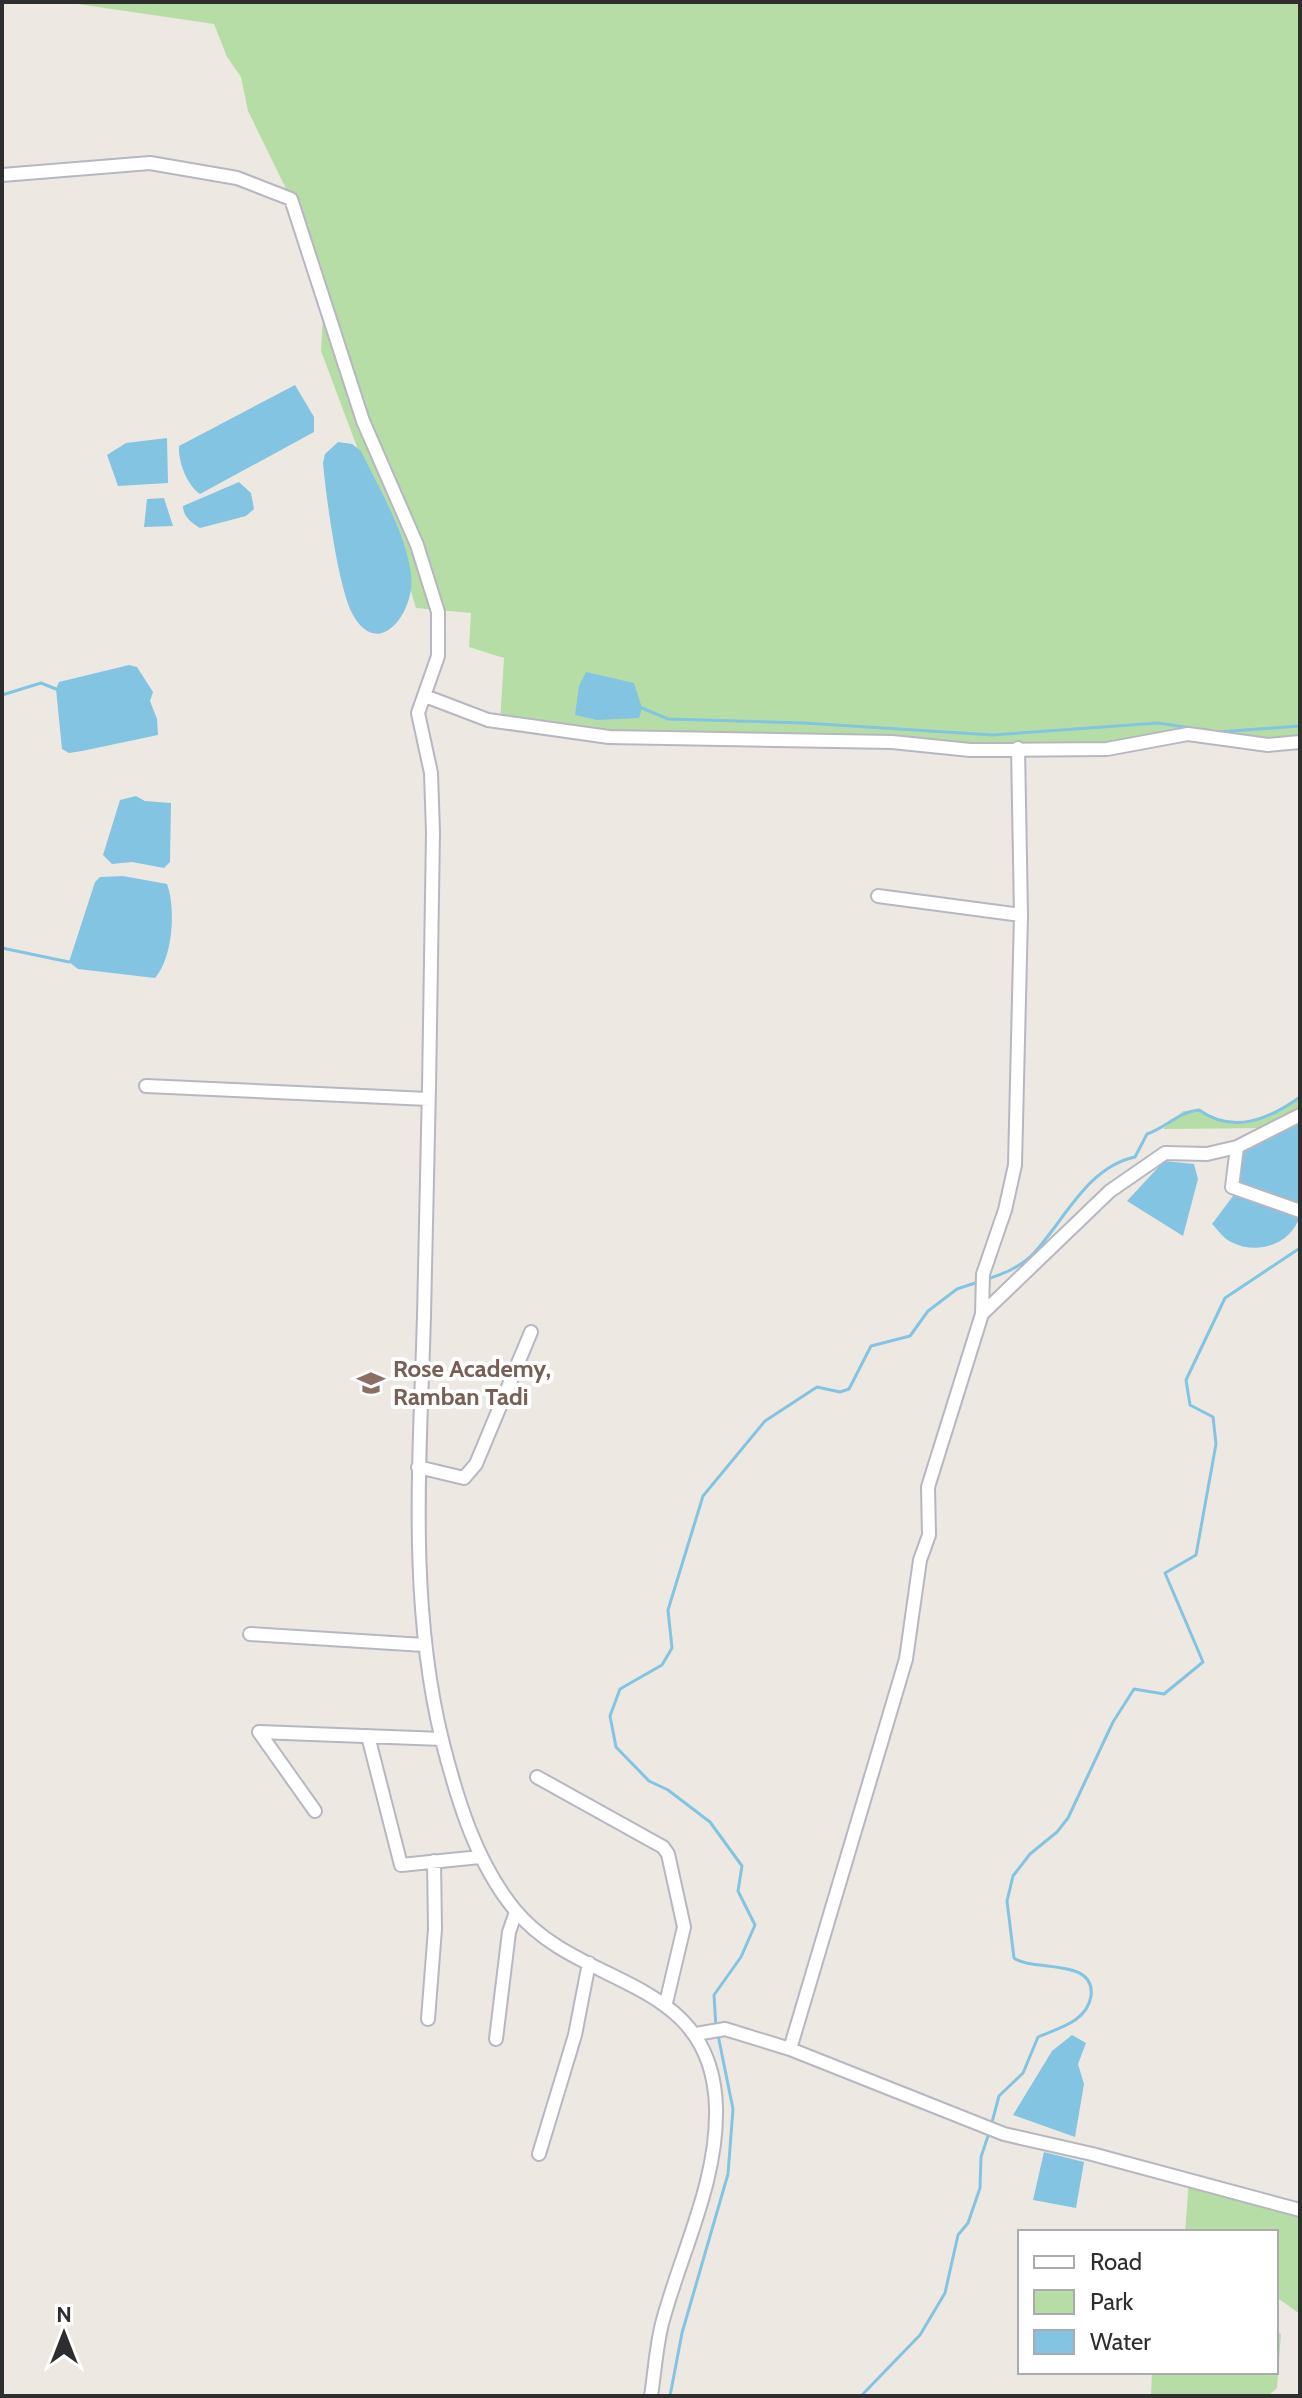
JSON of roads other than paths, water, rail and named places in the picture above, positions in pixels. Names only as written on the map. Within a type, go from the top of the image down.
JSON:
[{"type":"street","points":[[2,175],[150,163],[237,178],[291,199],[363,421],[417,545],[434,594],[440,639],[418,713],[431,773],[433,832],[418,1467],[424,1645],[442,1739],[480,1857],[516,1912],[546,1940],[666,2003],[701,2034],[716,2107],[712,2150],[702,2202],[661,2327],[651,2396]]},
{"type":"street","points":[[425,696],[488,720],[609,737],[892,742],[970,750],[1107,749],[1188,734],[1268,745],[1300,742]]},
{"type":"street","points":[[790,2049],[906,1659],[920,1560],[929,1535],[928,1487],[982,1314],[980,1290],[983,1274],[1005,1210],[1015,1165],[1021,915],[1018,748]]},
{"type":"street","points":[[878,896],[1021,915]]},
{"type":"street","points":[[146,1086],[428,1099]]},
{"type":"street","points":[[982,1314],[1110,1191],[1165,1153],[1207,1154],[1237,1147],[1300,1115]]},
{"type":"street","points":[[1237,1147],[1232,1187],[1300,1211]]},
{"type":"street","points":[[418,1467],[464,1478],[476,1464],[531,1332]]},
{"type":"street","points":[[250,1634],[424,1645]]},
{"type":"street","points":[[315,1811],[259,1732],[442,1739]]},
{"type":"street","points":[[368,1736],[401,1865],[480,1857]]},
{"type":"street","points":[[537,1777],[587,1802],[663,1847],[668,1854],[684,1927],[666,2003]]},
{"type":"street","points":[[428,2019],[435,1929],[434,1861]]},
{"type":"street","points":[[496,2039],[509,1932],[516,1912]]},
{"type":"street","points":[[539,2154],[575,2035],[589,1963]]},
{"type":"street","points":[[701,2034],[725,2029],[790,2049],[969,2123],[1300,2210]]},
{"type":"water","points":[[295,385],[314,417],[314,432],[200,494],[195,490],[184,473],[179,446]]},
{"type":"water","points":[[167,438],[168,483],[118,486],[107,455],[126,443]]},
{"type":"water","points":[[338,442],[352,444],[361,451],[391,511],[408,559],[411,589],[408,603],[393,626],[383,632],[373,633],[362,627],[352,613],[337,562],[323,463],[325,454]]},
{"type":"water","points":[[239,482],[251,493],[254,509],[246,516],[200,528],[186,516],[183,506]]},
{"type":"water","points":[[164,498],[173,526],[144,527],[147,499]]},
{"type":"water","points":[[129,665],[137,667],[153,692],[150,701],[157,719],[158,735],[69,753],[62,749],[56,689],[59,682]]},
{"type":"water","points":[[586,672],[634,683],[642,708],[639,718],[597,720],[575,715],[579,686]]},
{"type":"water","points":[[136,796],[145,801],[171,803],[170,862],[164,868],[132,862],[112,864],[103,855],[120,800]]},
{"type":"water","points":[[123,876],[167,884],[171,932],[166,958],[155,978],[78,969],[69,962],[95,882],[100,877]]},
{"type":"water","points":[[1300,1123],[1300,1203],[1238,1183],[1242,1153]]},
{"type":"water","points":[[1164,1161],[1194,1164],[1198,1179],[1183,1236],[1127,1201]]},
{"type":"water","points":[[1236,1192],[1300,1216],[1296,1226],[1272,1245],[1252,1248],[1228,1241],[1212,1224]]},
{"type":"water","points":[[1072,2035],[1086,2043],[1078,2064],[1084,2084],[1075,2137],[1013,2115],[1052,2051]]},
{"type":"water","points":[[1044,2152],[1084,2162],[1076,2208],[1033,2200]]},
{"type":"waterway","points":[[2,695],[41,683],[56,689]]},
{"type":"waterway","points":[[642,708],[668,719],[804,723],[993,735],[1158,723],[1218,732],[1300,726]]},
{"type":"waterway","points":[[2,948],[69,962]]},
{"type":"waterway","points":[[985,1280],[1011,1270],[1029,1258],[1090,1183],[1118,1163],[1135,1157],[1147,1134],[1199,1110],[1225,1121],[1263,1118],[1300,1097]]},
{"type":"waterway","points":[[991,2126],[999,2096],[1023,2073],[1038,2037],[1078,2018],[1091,1996],[1090,1984],[1084,1976],[1074,1971],[1014,1958],[1007,1901],[1013,1876],[1030,1854],[1057,1832],[1068,1818],[1113,1722],[1134,1689],[1164,1694],[1203,1662],[1165,1573],[1196,1555],[1216,1444],[1213,1417],[1190,1405],[1186,1380],[1225,1298],[1300,1248]]},
{"type":"waterway","points":[[716,2028],[714,1995],[741,1957],[755,1925],[738,1891],[742,1866],[710,1822],[668,1790],[649,1781],[616,1747],[610,1716],[620,1689],[662,1665],[672,1648],[668,1610],[703,1496],[765,1421],[817,1387],[840,1392],[849,1389],[871,1346],[910,1336],[928,1311],[957,1289],[978,1282]]},
{"type":"waterway","points":[[670,2396],[682,2333],[728,2174],[733,2109],[718,2035]]},
{"type":"waterway","points":[[861,2396],[920,2335],[945,2293],[958,2235],[968,2223],[980,2188],[981,2157],[989,2133]]},
{"type":"place","name":"Rose Academy, Ramban Tadi","points":[[371,1383]]}]
